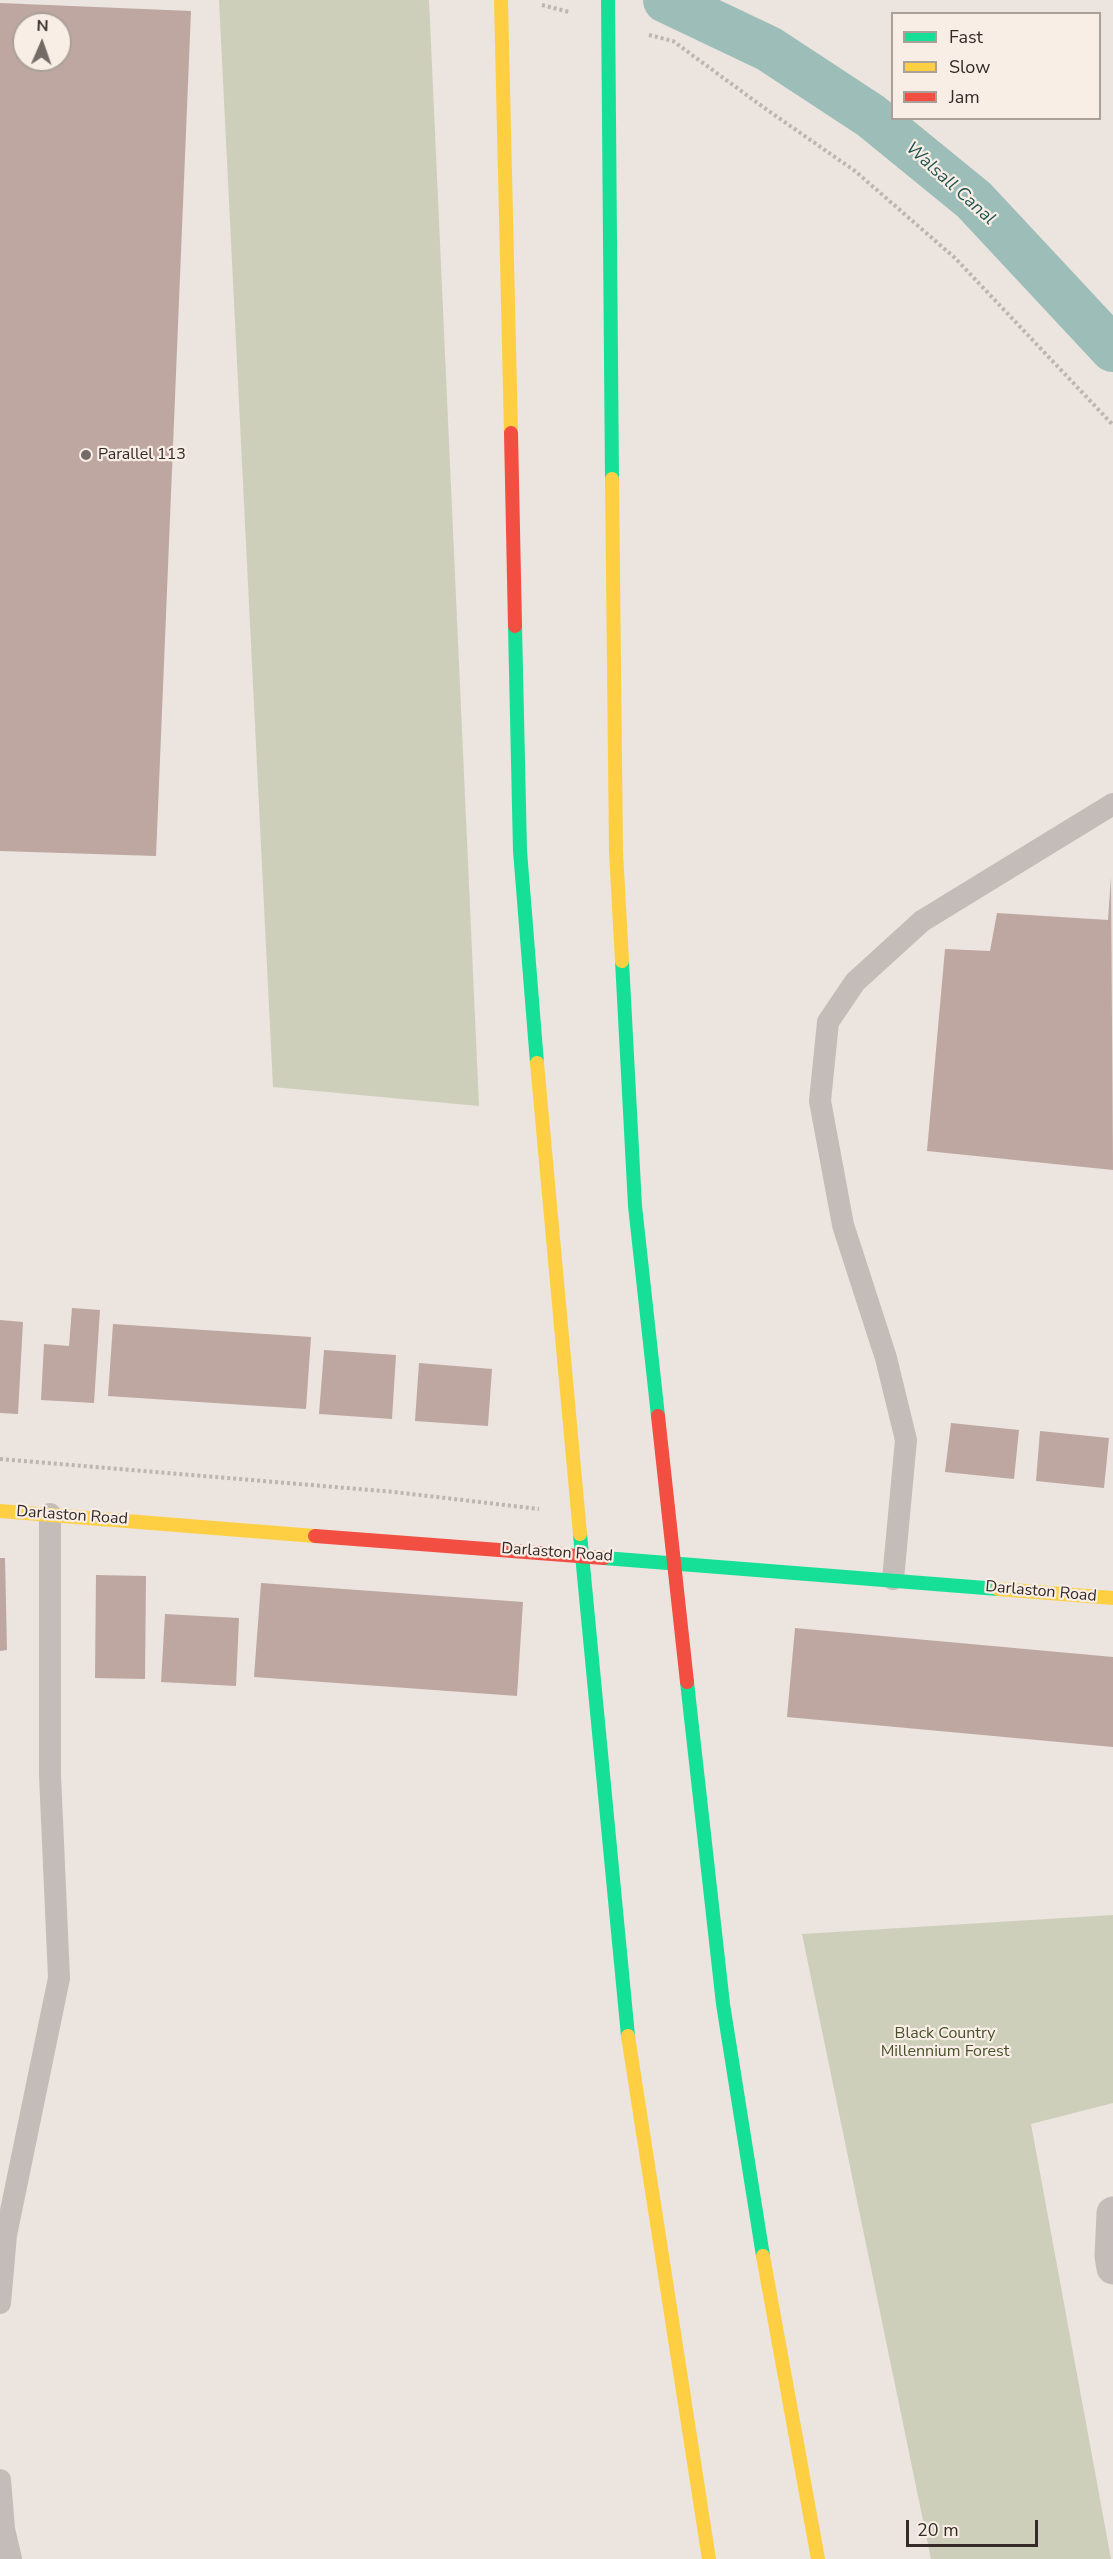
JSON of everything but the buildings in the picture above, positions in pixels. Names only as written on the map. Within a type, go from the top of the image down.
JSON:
[{"type":"main road","points":[[501,0],[520,851],[549,1203],[624,2013],[709,2559]]},
{"type":"main road","points":[[608,0],[616,852],[635,1206],[723,2004],[761,2247],[818,2559]]},
{"type":"main road","name":"Darlaston Road","points":[[0,1511],[1113,1598]]},
{"type":"street","points":[[1113,2213],[1111,2256],[1113,2268]]},
{"type":"lane","points":[[893,1579],[906,1440],[886,1358],[843,1225],[826,1135],[820,1101],[828,1022],[855,982],[922,921],[1113,804]]},
{"type":"lane","points":[[0,2303],[6,2235],[59,1978],[50,1775],[50,1514]]},
{"type":"lane","points":[[0,2480],[4,2529],[11,2559]]},
{"type":"path","points":[[536,3],[570,13]]},
{"type":"path","points":[[639,32],[673,41],[763,108],[855,171],[955,258],[1113,425]]},
{"type":"green space","points":[[219,0],[429,0],[479,1106],[273,1087]]},
{"type":"green space","name":"Black Country Millennium Forest","points":[[1113,1915],[1113,2103],[1031,2124],[1111,2559],[931,2559],[802,1934]]},
{"type":"waterway","name":"Walsall Canal","points":[[666,0],[769,49],[871,116],[974,200],[1113,349]]},
{"type":"traffic: fast","points":[[608,0],[612,479]]},
{"type":"traffic: fast","points":[[515,626],[520,851],[537,1063]]},
{"type":"traffic: fast","points":[[622,961],[635,1206],[658,1416]]},
{"type":"traffic: fast","points":[[580,1534],[628,2036]]},
{"type":"traffic: fast","points":[[604,1558],[998,1589]]},
{"type":"traffic: fast","points":[[687,1682],[723,2004],[763,2256]]},
{"type":"traffic: slow","points":[[501,0],[511,433]]},
{"type":"traffic: slow","points":[[612,479],[616,852],[622,961]]},
{"type":"traffic: slow","points":[[537,1063],[580,1534]]},
{"type":"traffic: slow","points":[[0,1511],[315,1536]]},
{"type":"traffic: slow","points":[[998,1589],[1113,1598]]},
{"type":"traffic: slow","points":[[628,2036],[709,2559]]},
{"type":"traffic: slow","points":[[763,2256],[818,2559]]},
{"type":"traffic: jam","points":[[511,433],[515,626]]},
{"type":"traffic: jam","points":[[658,1416],[687,1682]]},
{"type":"traffic: jam","points":[[315,1536],[604,1558]]},
{"type":"place","name":"Parallel 113","points":[[86,455]]}]
